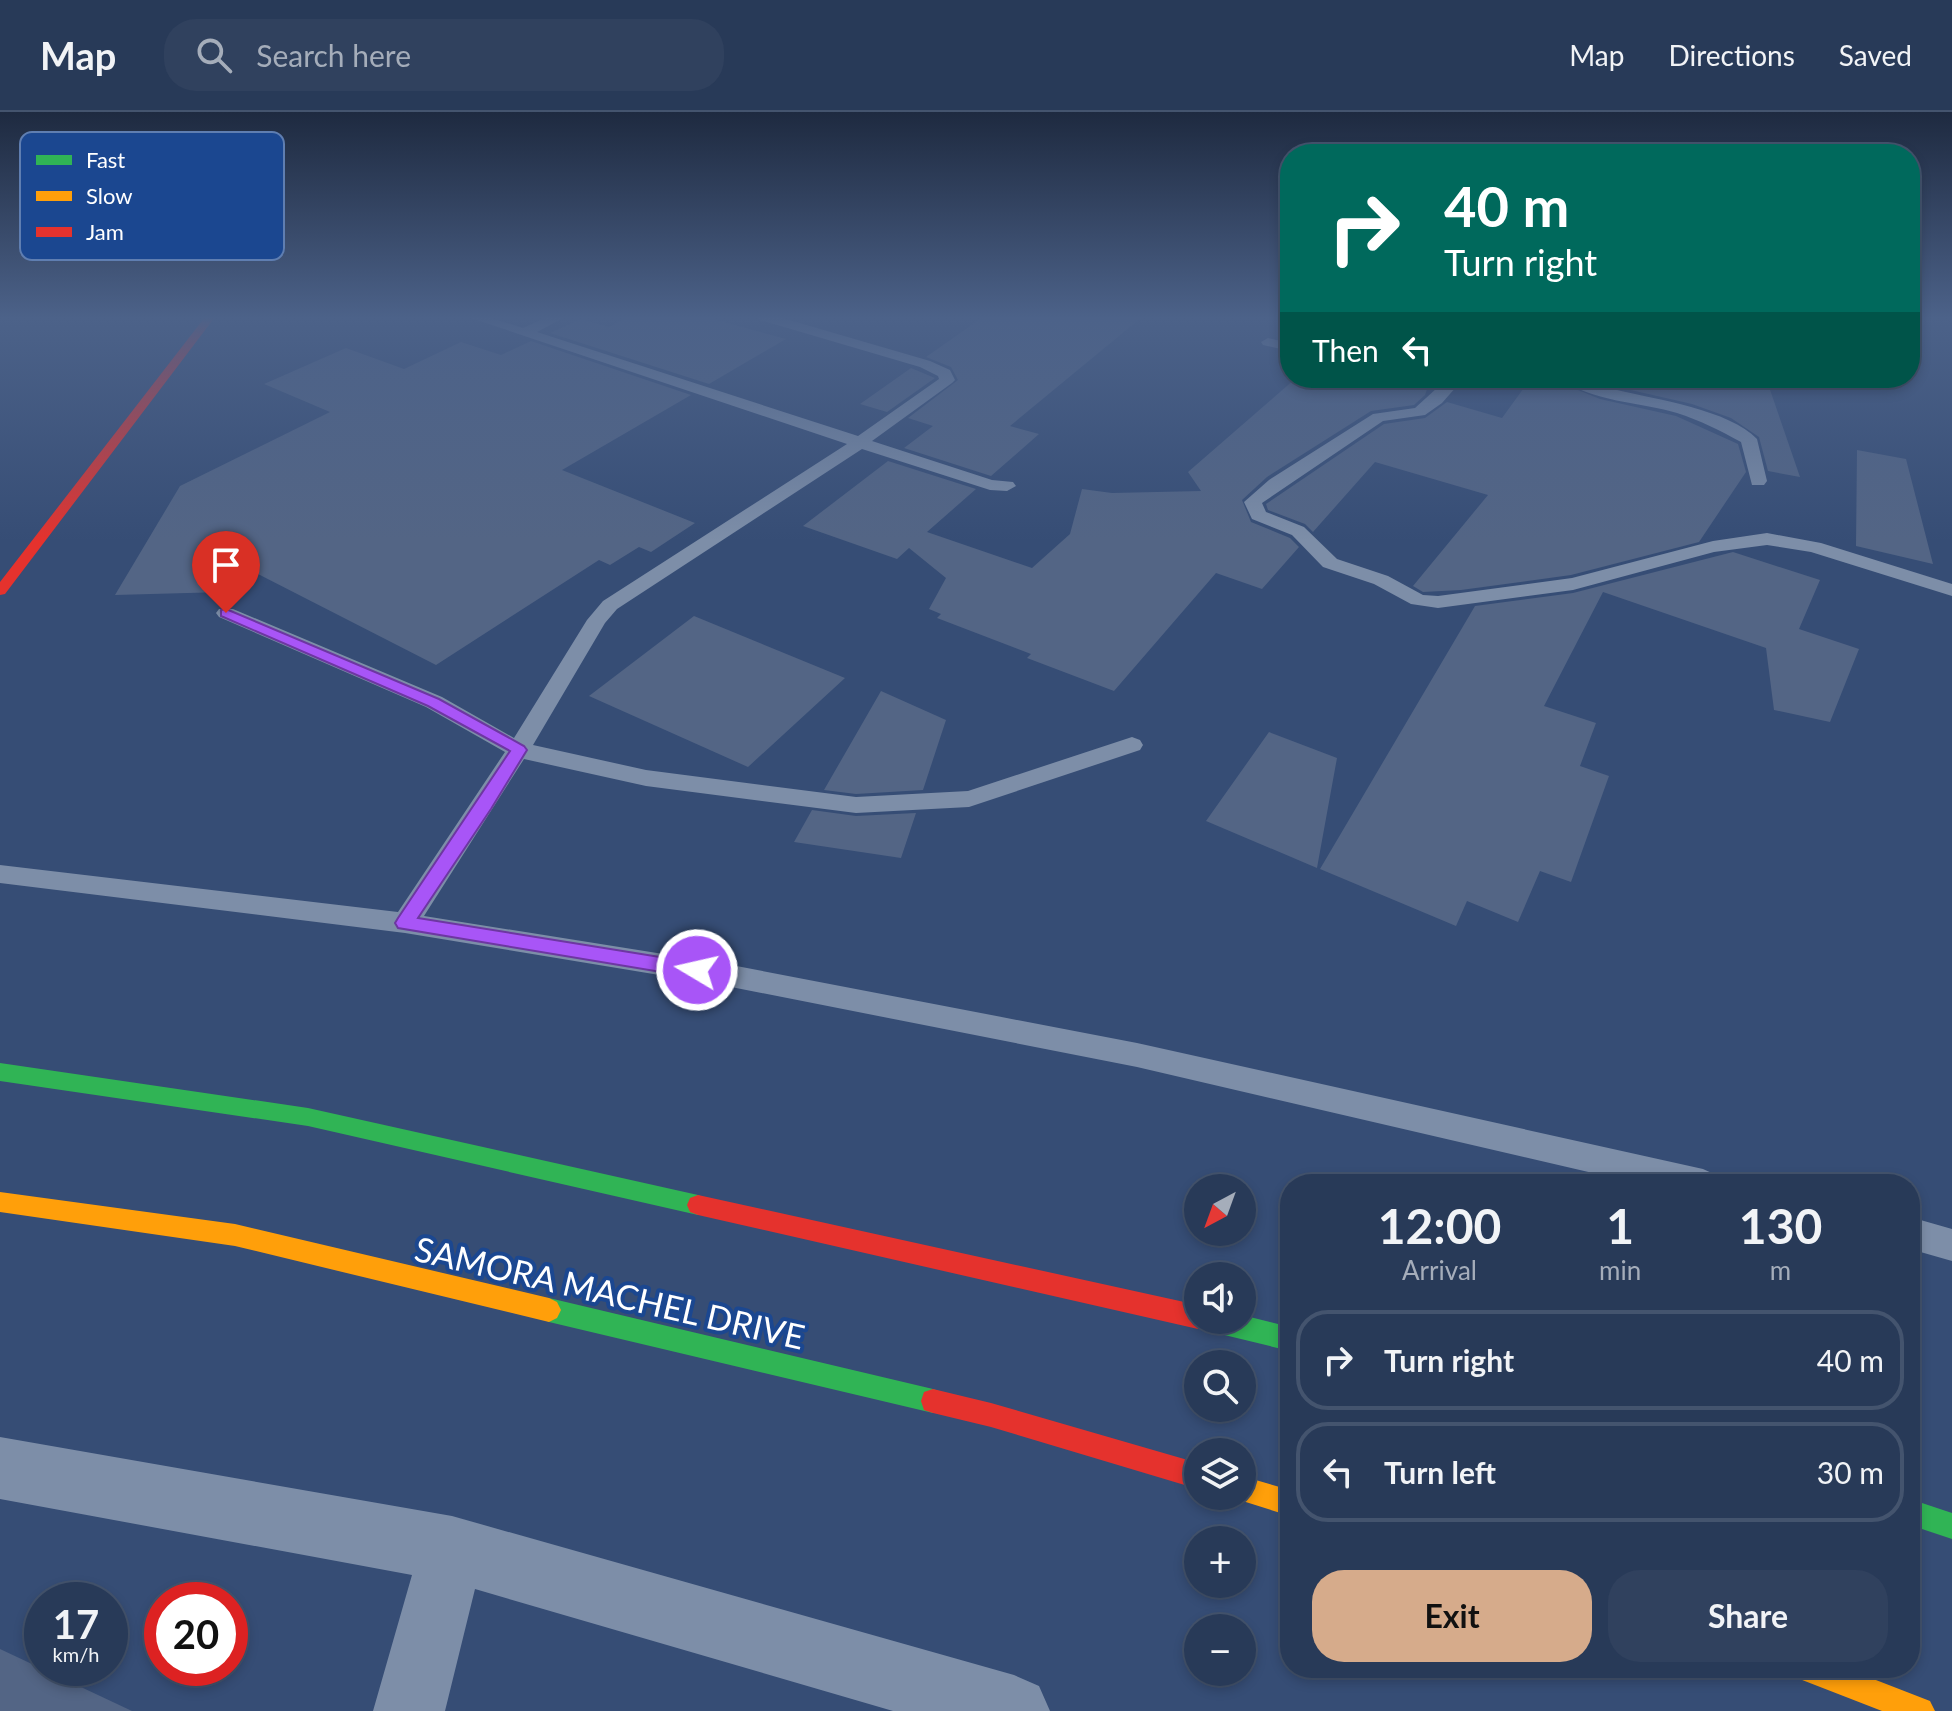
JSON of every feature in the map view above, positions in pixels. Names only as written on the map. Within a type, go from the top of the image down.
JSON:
[{"type":"main road","points":[[0,591],[153,392]]},
{"type":"main road","points":[[0,1072],[308,1117],[1184,1314]]},
{"type":"main road","name":"SAMORA MACHEL DRIVE","points":[[0,1202],[235,1235],[991,1415],[1184,1472]]},
{"type":"main road","points":[[1256,1331],[1280,1337]]},
{"type":"main road","points":[[1256,1493],[1280,1500]]},
{"type":"main road","points":[[1920,1515],[1952,1526]]},
{"type":"main road","points":[[1833,1678],[1920,1711]]},
{"type":"street","points":[[0,1468],[452,1549],[1014,1711]]},
{"type":"street","points":[[409,1711],[452,1549]]},
{"type":"lane","points":[[703,392],[990,485],[1007,486]]},
{"type":"lane","points":[[405,923],[485,805],[597,620],[610,605],[859,443],[931,392]]},
{"type":"lane","points":[[1444,392],[1419,412],[1379,417],[1275,484],[1253,502],[1258,515],[1298,531],[1330,563],[1381,580],[1418,600],[1438,602],[1573,584],[1713,547],[1767,539],[1814,547],[1952,590]]},
{"type":"lane","points":[[1608,392],[1673,407],[1717,422],[1749,439],[1758,481]]},
{"type":"lane","points":[[226,613],[434,702],[519,750],[646,778],[856,805],[969,799],[1132,745]]},
{"type":"lane","points":[[0,874],[405,923],[726,975],[1137,1055],[1659,1174]]},
{"type":"lane","points":[[1920,1236],[1952,1245]]},
{"type":"building","points":[[282,392],[681,392],[691,395],[562,470],[695,523],[651,552],[639,547],[610,565],[599,560],[436,665],[258,574],[224,592],[115,595],[180,486],[330,412]]},
{"type":"building","points":[[878,392],[916,392],[887,412],[860,404]]},
{"type":"building","points":[[943,392],[1052,392],[1010,426],[1039,434],[991,476],[904,448],[933,426],[908,418]]},
{"type":"building","points":[[1280,392],[1426,392],[1414,405],[1371,411],[1267,477],[1242,500],[1251,522],[1290,538],[1299,547],[1262,589],[1216,573],[1114,691],[1027,658],[1031,654],[937,618],[941,614],[929,609],[946,578],[909,548],[897,559],[803,526],[888,461],[976,489],[927,532],[1032,568],[1070,534],[1082,489],[1112,493],[1201,491],[1188,472]]},
{"type":"building","points":[[1521,392],[1582,392],[1600,399],[1676,416],[1738,444],[1746,472],[1699,542],[1571,575],[1461,590],[1423,592],[1413,586],[1488,495],[1375,462],[1313,532],[1305,524],[1268,510],[1266,504],[1384,424],[1425,418],[1447,402],[1502,418]]},
{"type":"building","points":[[1638,392],[1771,392],[1800,477],[1768,471],[1759,437],[1731,418],[1692,404]]},
{"type":"building","points":[[1857,450],[1906,459],[1933,564],[1856,546]]},
{"type":"building","points":[[1733,552],[1820,580],[1799,629],[1859,649],[1830,722],[1774,710],[1766,648],[1603,592],[1544,706],[1596,723],[1580,766],[1609,776],[1571,882],[1540,871],[1518,922],[1467,901],[1456,926],[1320,869],[1475,606],[1573,593]]},
{"type":"building","points":[[694,616],[845,678],[748,767],[589,696]]},
{"type":"building","points":[[881,691],[946,720],[923,790],[856,794],[824,790]]},
{"type":"building","points":[[1269,732],[1337,758],[1317,868],[1206,821]]},
{"type":"building","points":[[812,810],[856,816],[916,813],[901,858],[794,842]]},
{"type":"building","points":[[0,1649],[24,1660],[24,1686],[79,1686],[132,1711],[0,1711]]},
{"type":"traffic: fast","points":[[0,1072],[308,1117],[698,1205]]},
{"type":"traffic: fast","points":[[549,1310],[933,1401]]},
{"type":"traffic: fast","points":[[1256,1331],[1280,1337]]},
{"type":"traffic: fast","points":[[1920,1515],[1952,1526]]},
{"type":"traffic: slow","points":[[0,1202],[235,1235],[549,1310]]},
{"type":"traffic: slow","points":[[1256,1493],[1280,1500]]},
{"type":"traffic: slow","points":[[1833,1678],[1920,1711]]},
{"type":"traffic: jam","points":[[0,591],[153,392]]},
{"type":"traffic: jam","points":[[698,1205],[1184,1314]]},
{"type":"traffic: jam","points":[[933,1401],[1184,1472]]},
{"type":"route","points":[[226,613],[434,702],[519,750],[405,923],[697,970]]}]
